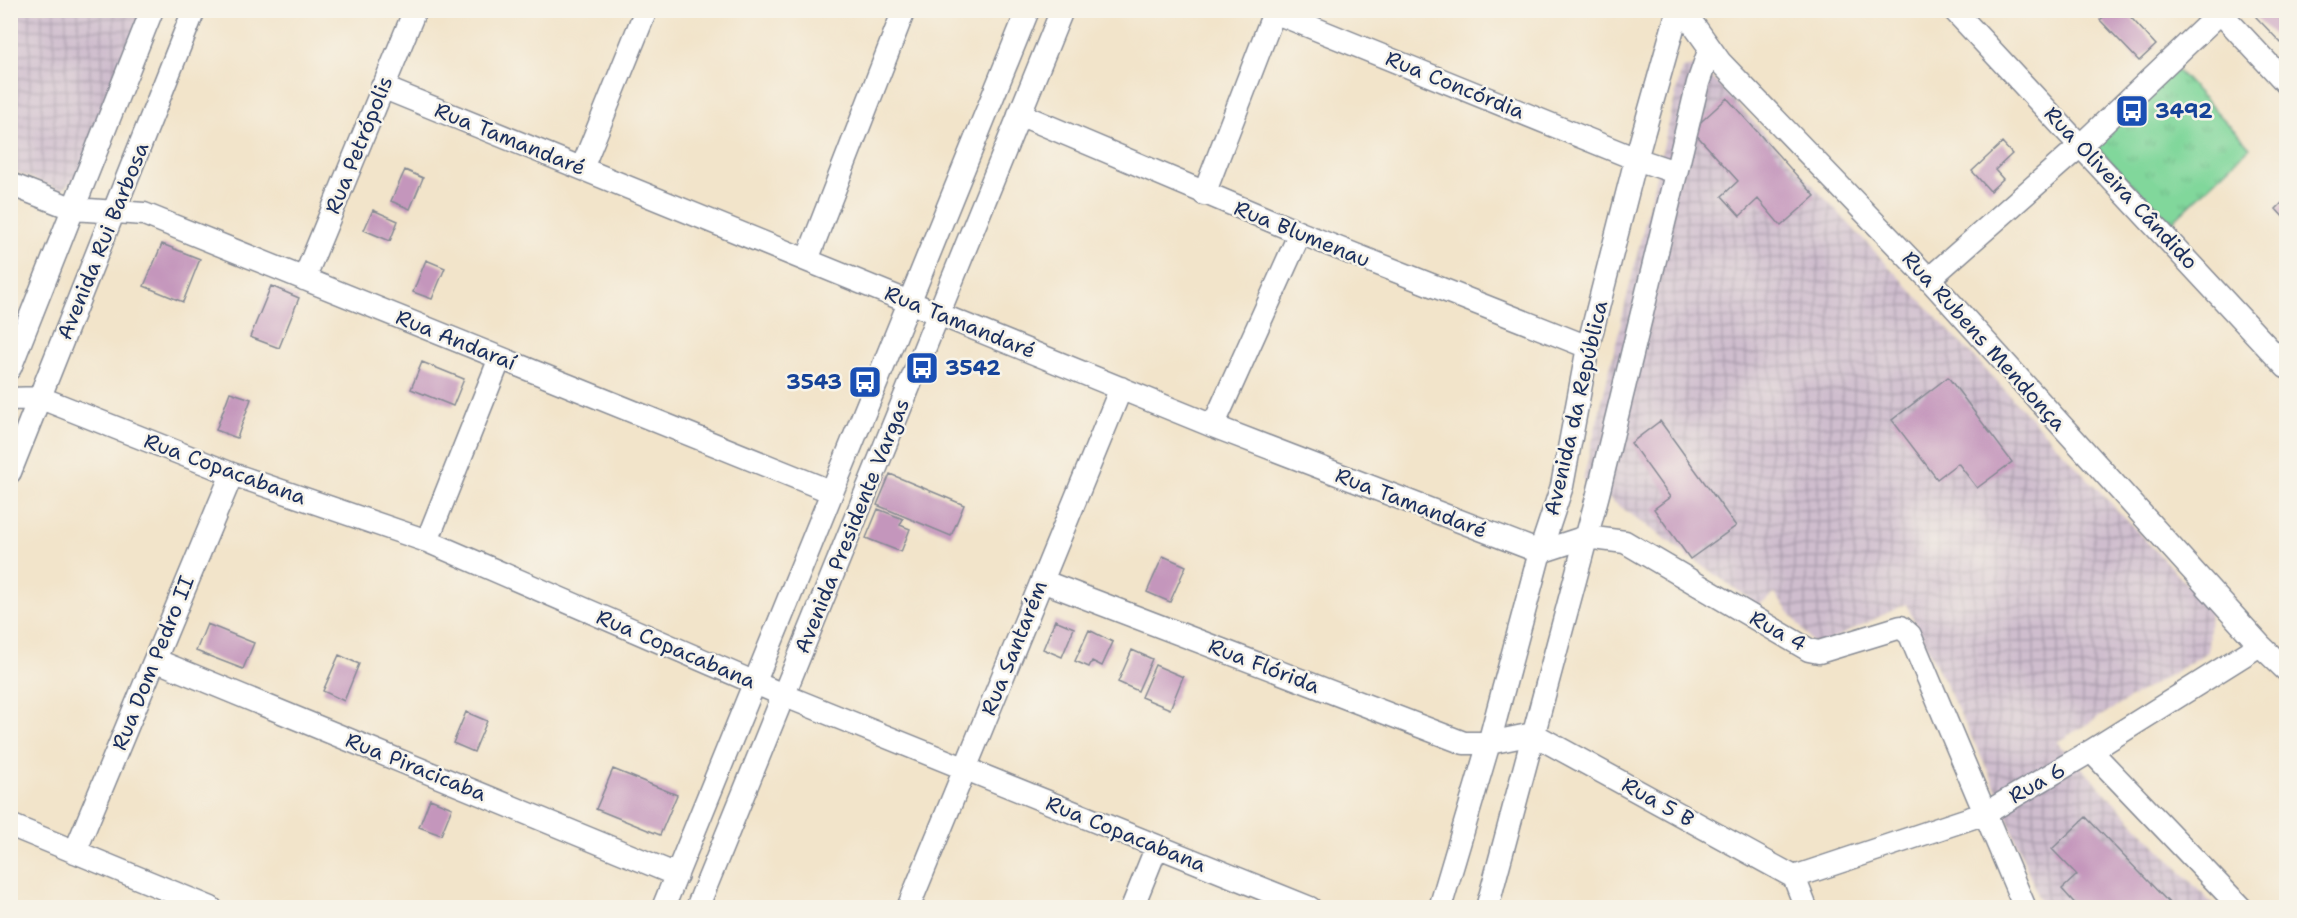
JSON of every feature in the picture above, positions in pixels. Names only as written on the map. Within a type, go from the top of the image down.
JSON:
[{"type":"street","name":"Avenida Rui Barbosa","points":[[10,368],[152,10]]},
{"type":"street","name":"Avenida Rui Barbosa","points":[[10,472],[194,10]]},
{"type":"street","name":"Rua Petrópolis","points":[[304,279],[415,10]]},
{"type":"street","points":[[582,168],[646,10]]},
{"type":"street","points":[[807,260],[904,10]]},
{"type":"street","name":"Avenida Presidente Vargas","points":[[663,908],[1028,10]]},
{"type":"street","name":"Avenida Presidente Vargas","points":[[697,908],[1062,10]]},
{"type":"street","name":"Avenida da República","points":[[1440,908],[1489,743],[1539,552],[1562,486],[1588,347],[1636,159],[1678,10]]},
{"type":"street","name":"Rua Rubens Mendonça","points":[[1683,10],[1720,62],[1929,279],[2260,645],[2286,670]]},
{"type":"street","name":"Rua Oliveira Cândido","points":[[1954,10],[2286,367]]},
{"type":"street","points":[[1204,194],[1274,11]]},
{"type":"street","name":"Rua Concórdia","points":[[1274,11],[1636,159],[1675,172]]},
{"type":"street","points":[[1929,279],[2081,145],[2220,11],[2286,83]]},
{"type":"street","name":"Avenida da República","points":[[1487,908],[1586,537],[1698,83],[1710,48]]},
{"type":"street","name":"Rua Tamandaré","points":[[382,87],[1213,426],[1539,552]]},
{"type":"street","name":"Rua Blumenau","points":[[1019,114],[1204,194],[1588,347]]},
{"type":"street","name":"Rua Andaraí","points":[[10,184],[74,209],[114,214],[144,214],[832,492]]},
{"type":"street","points":[[1213,426],[1300,233]]},
{"type":"street","points":[[427,541],[500,358]]},
{"type":"street","name":"Rua Santarém","points":[[908,908],[1121,388]]},
{"type":"street","points":[[10,399],[41,398]]},
{"type":"street","name":"Rua Copacabana","points":[[41,398],[231,474],[427,541],[754,683],[1310,908]]},
{"type":"street","name":"Rua Dom Pedro II","points":[[75,852],[231,474]]},
{"type":"street","name":"Rua 4","points":[[1539,552],[1586,537],[1625,542],[1809,650],[1819,652],[1901,627],[1910,634],[1986,813]]},
{"type":"street","name":"Rua Flórida","points":[[1042,581],[1464,743],[1489,743]]},
{"type":"street","name":"Rua 6","points":[[1794,877],[1986,813],[2091,751],[2260,645]]},
{"type":"street","name":"Rua Piracicaba","points":[[155,660],[676,874]]},
{"type":"street","points":[[1489,743],[1533,734]]},
{"type":"street","name":"Rua 5 B","points":[[1533,734],[1794,877]]},
{"type":"street","points":[[2091,751],[2241,908]]},
{"type":"street","points":[[1986,813],[2025,908]]},
{"type":"street","points":[[10,825],[211,908]]},
{"type":"street","points":[[1132,908],[1157,846]]},
{"type":"street","points":[[1794,877],[1806,908]]},
{"type":"shaded area","points":[[10,11],[145,11],[79,176],[61,190],[11,170]]},
{"type":"shaded area","points":[[1700,65],[2210,609],[2208,652],[2057,742],[2215,907],[2042,907],[1992,779],[1906,604],[1816,647],[1775,594],[1758,605],[1583,480],[1682,68]]},
{"type":"green space","points":[[2175,68],[2250,147],[2170,224],[2095,145]]},
{"type":"building","points":[[2111,10],[2124,10],[2156,45],[2139,61],[2100,20]]},
{"type":"building","points":[[2256,10],[2286,10],[2286,38],[2281,43],[2256,17]]},
{"type":"building","points":[[1727,98],[1815,196],[1781,226],[1758,199],[1740,216],[1722,196],[1738,181],[1692,130]]},
{"type":"building","points":[[2002,143],[2012,154],[1995,170],[2003,179],[1990,191],[1972,171]]},
{"type":"building","points":[[405,170],[423,178],[410,209],[391,201]]},
{"type":"building","points":[[2286,199],[2286,220],[2276,209]]},
{"type":"building","points":[[373,210],[398,221],[390,241],[364,230]]},
{"type":"building","points":[[162,244],[200,259],[183,302],[144,286]]},
{"type":"building","points":[[426,260],[445,268],[432,299],[413,292]]},
{"type":"building","points":[[271,286],[299,298],[279,348],[250,337]]},
{"type":"building","points":[[422,362],[464,379],[453,406],[411,389]]},
{"type":"building","points":[[1948,377],[2012,462],[1977,488],[1958,463],[1937,479],[1892,420]]},
{"type":"building","points":[[230,392],[251,399],[237,438],[216,430]]},
{"type":"building","points":[[1660,421],[1736,526],[1690,559],[1654,509],[1670,497],[1631,443]]},
{"type":"building","points":[[890,474],[964,505],[951,536],[877,505]]},
{"type":"building","points":[[878,509],[903,519],[900,525],[910,529],[901,552],[866,538]]},
{"type":"building","points":[[1163,556],[1186,566],[1170,602],[1147,592]]},
{"type":"building","points":[[1055,620],[1074,628],[1062,657],[1043,649]]},
{"type":"building","points":[[207,624],[254,643],[243,669],[196,651]]},
{"type":"building","points":[[1089,630],[1113,642],[1102,666],[1092,661],[1089,667],[1075,661]]},
{"type":"building","points":[[1132,650],[1152,659],[1138,691],[1118,682]]},
{"type":"building","points":[[339,655],[359,664],[344,701],[323,691]]},
{"type":"building","points":[[1155,665],[1183,677],[1170,709],[1141,697]]},
{"type":"building","points":[[466,712],[487,721],[474,752],[453,743]]},
{"type":"building","points":[[613,769],[677,795],[660,835],[596,809]]},
{"type":"building","points":[[430,799],[452,808],[441,835],[419,827]]},
{"type":"building","points":[[2086,817],[2174,908],[2079,908],[2062,889],[2077,875],[2052,849]]},
{"type":"place","name":"3492","points":[[2132,111]]},
{"type":"place","name":"3542","points":[[922,368]]},
{"type":"place","name":"3543","points":[[865,382]]}]
